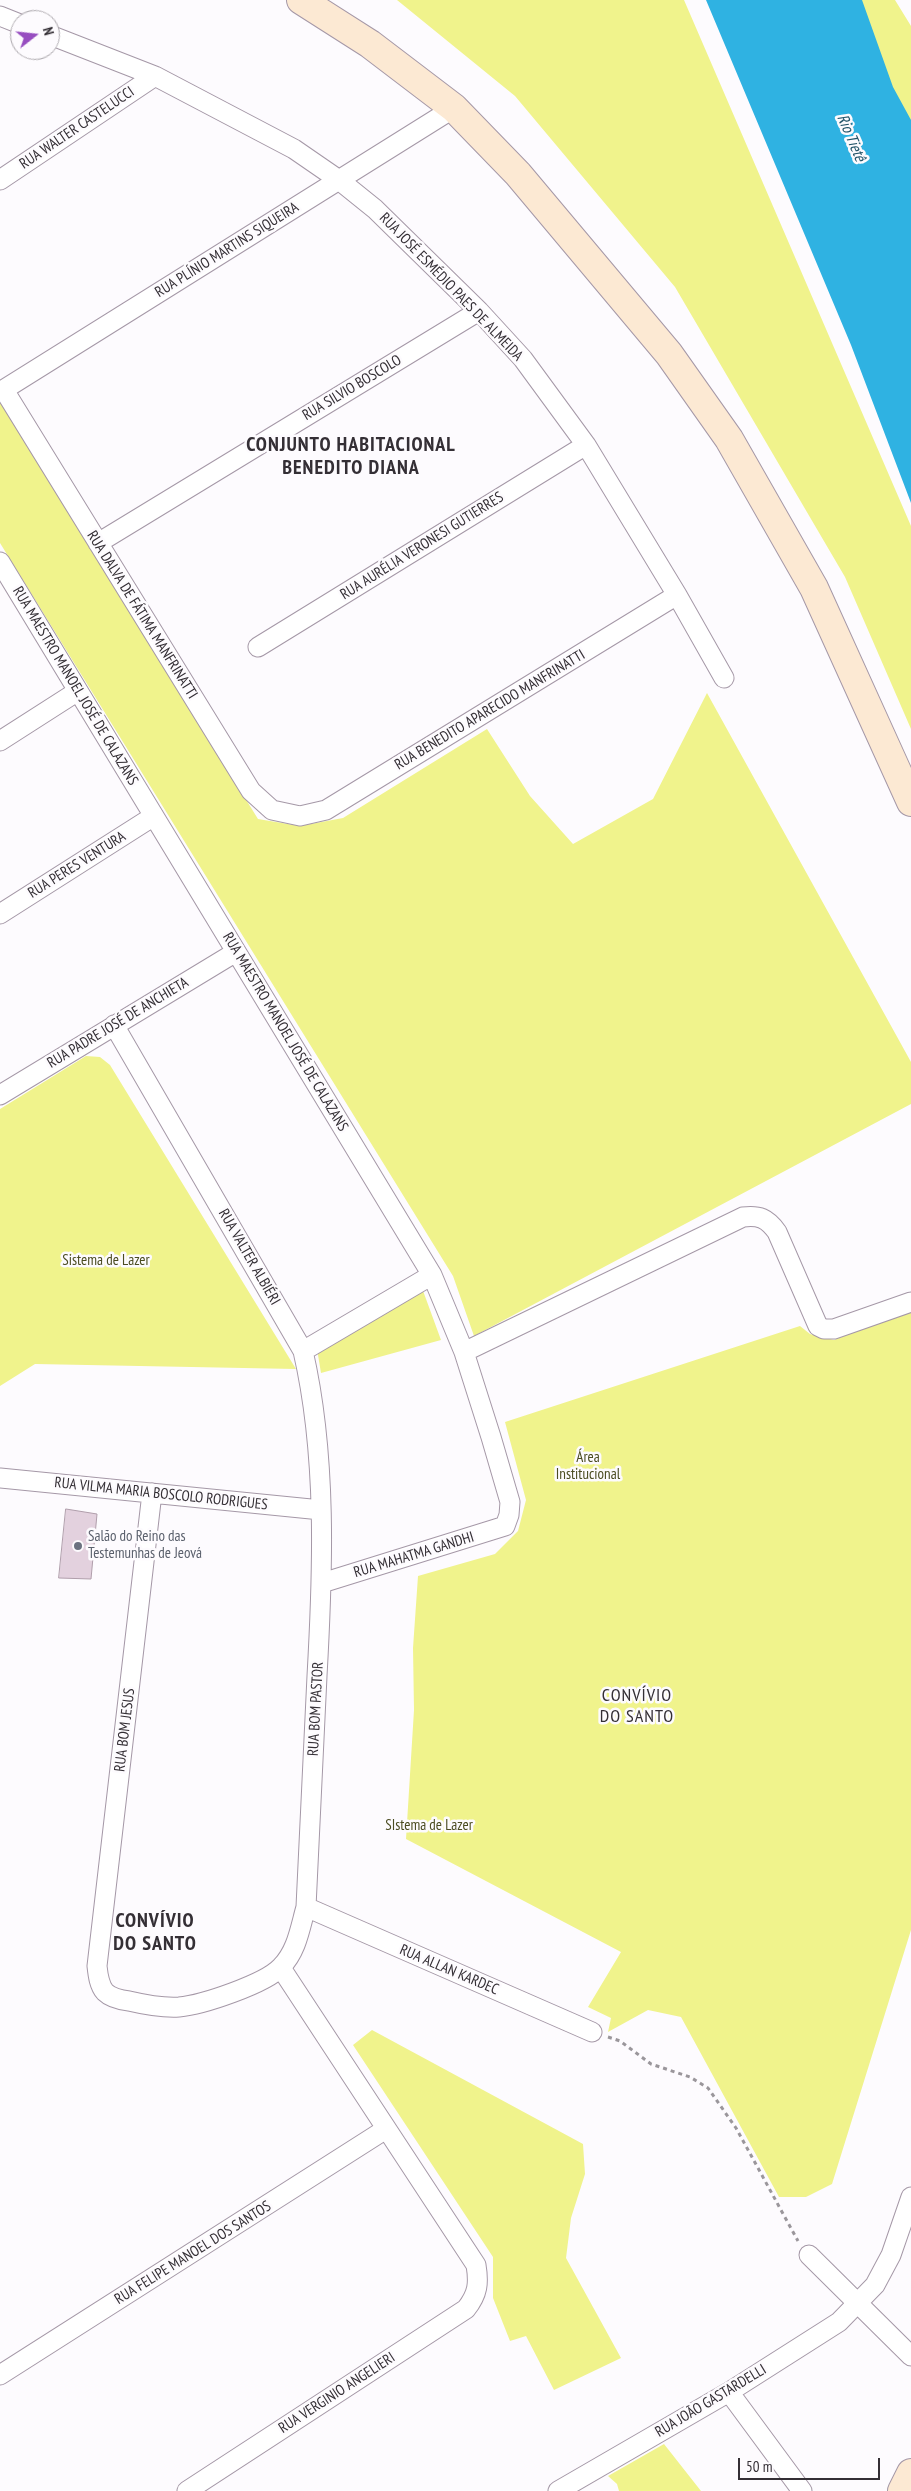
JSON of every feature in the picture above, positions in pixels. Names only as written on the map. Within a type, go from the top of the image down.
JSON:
[{"type":"street","points":[[301,0],[370,44],[454,108],[518,174],[609,280],[669,354],[729,439],[814,588],[911,802]]},
{"type":"street","name":"RUA JOSÉ ESMÉDIO PAES DE ALMEIDA","points":[[60,40],[155,76],[294,149],[339,180],[375,209],[479,311],[523,359],[586,445],[677,595],[724,678]]},
{"type":"street","name":"RUA WALTER CASTELUCCI","points":[[0,180],[155,76]]},
{"type":"street","name":"RUA PLÍNIO MARTINS SIQUEIRA","points":[[2,391],[454,108]]},
{"type":"street","name":"RUA SILVIO BOSCOLO","points":[[98,542],[479,311]]},
{"type":"street","name":"RUA DALVA DE FÁTIMA MANFRINATTI","points":[[2,391],[98,542],[251,791],[272,810],[300,816]]},
{"type":"street","name":"RUA AURÉLIA VERONESI GUTIERRES","points":[[258,647],[586,445]]},
{"type":"street","name":"RUA MAESTRO MANOEL JOSÉ DE CALAZANS","points":[[1,567],[432,1275],[464,1352],[510,1502],[509,1515],[505,1526]]},
{"type":"street","name":"RUA BENEDITO APARECIDO MANFRINATTI","points":[[300,816],[326,810],[677,595]]},
{"type":"street","points":[[0,741],[78,692]]},
{"type":"street","name":"RUA PERES VENTURA","points":[[0,914],[154,816]]},
{"type":"street","name":"RUA PADRE JOSÉ DE ANCHIETA","points":[[0,1095],[236,952]]},
{"type":"street","name":"RUA VALTER ALBIÉRI","points":[[114,1025],[303,1351],[311,1388],[321,1510]]},
{"type":"street","points":[[464,1352],[743,1217],[754,1216],[770,1222],[777,1232],[818,1326],[824,1329],[834,1329],[911,1302]]},
{"type":"street","points":[[303,1351],[432,1275]]},
{"type":"street","name":"RUA VILMA MARIA BOSCOLO RODRIGUES","points":[[0,1478],[321,1510]]},
{"type":"street","name":"RUA BOM JESUS","points":[[152,1493],[97,1966],[99,1982],[104,1992],[116,1998],[153,2006],[179,2007],[206,2001],[254,1983],[281,1968]]},
{"type":"street","name":"RUA BOM PASTOR","points":[[281,1968],[294,1948],[306,1908],[322,1583],[321,1510]]},
{"type":"street","name":"RUA MAHATMA GANDHI","points":[[322,1583],[505,1526]]},
{"type":"street","name":"RUA ALLAN KARDEC","points":[[306,1908],[592,2032]]},
{"type":"street","points":[[281,1968],[386,2129]]},
{"type":"street","name":"RUA VERGINIO ANGELIERI","points":[[188,2491],[466,2309],[475,2298],[478,2288],[476,2265],[386,2129]]},
{"type":"street","name":"RUA FELIPE MANOEL DOS SANTOS","points":[[0,2375],[386,2129]]},
{"type":"street","name":"RUA JOÃO GASTARDELLI","points":[[558,2491],[582,2486],[839,2322],[875,2285],[891,2255],[911,2197]]},
{"type":"street","points":[[809,2255],[911,2356]]},
{"type":"street","points":[[729,2392],[802,2491]]},
{"type":"street","points":[[902,2491],[911,2473]]},
{"type":"path","points":[[592,2032],[620,2040],[651,2064],[690,2077],[708,2088],[736,2128],[793,2235],[809,2255]]},
{"type":"green space","points":[[397,0],[684,0],[911,526],[911,729],[845,577],[675,287],[515,96]]},
{"type":"green space","points":[[798,0],[895,0],[911,26],[911,146]]},
{"type":"green space","points":[[0,402],[258,819],[300,826],[343,818],[487,729],[530,796],[573,844],[653,799],[707,693],[911,1062],[911,1104],[474,1336],[453,1276],[0,543]]},
{"type":"green space","name":"Sistema de Lazer","points":[[86,1056],[100,1057],[110,1065],[296,1369],[35,1364],[0,1386],[0,1109]]},
{"type":"green space","points":[[422,1288],[441,1340],[321,1373],[317,1349]]},
{"type":"green space","points":[[911,1310],[911,1930],[832,2184],[806,2197],[779,2197],[681,2017],[648,2010],[608,2032],[611,2018],[588,2007],[621,1952],[406,1839],[414,1710],[413,1648],[418,1576],[495,1554],[518,1531],[526,1500],[505,1422],[800,1326],[810,1334],[834,1340]]},
{"type":"green space","points":[[372,2030],[583,2144],[585,2174],[571,2218],[566,2258],[621,2358],[554,2390],[526,2336],[510,2341],[493,2298],[493,2257],[353,2045]]},
{"type":"green space","points":[[664,2444],[701,2491],[619,2491],[617,2484],[608,2476]]},
{"type":"water","name":"Rio Tietê","points":[[706,0],[862,0],[893,87],[911,120],[911,503],[851,345]]},
{"type":"building","name":"Salão do Reino das Testemunhas de Jeová","points":[[66,1509],[97,1514],[91,1579],[59,1578]]},
{"type":"place","name":"Salão do Reino das Testemunhas de Jeová","points":[[78,1546]]},
{"type":"district","name":"CONJUNTO HABITACIONAL BENEDITO DIANA","points":[[351,456]]},
{"type":"district","name":"CONVÍVIO DO SANTO","points":[[637,1706]]},
{"type":"district","name":"CONVÍVIO DO SANTO","points":[[155,1932]]},
{"type":"park label","name":"Área Institucional","points":[[588,1466]]},
{"type":"park label","name":"SIstema de Lazer","points":[[429,1826]]}]
